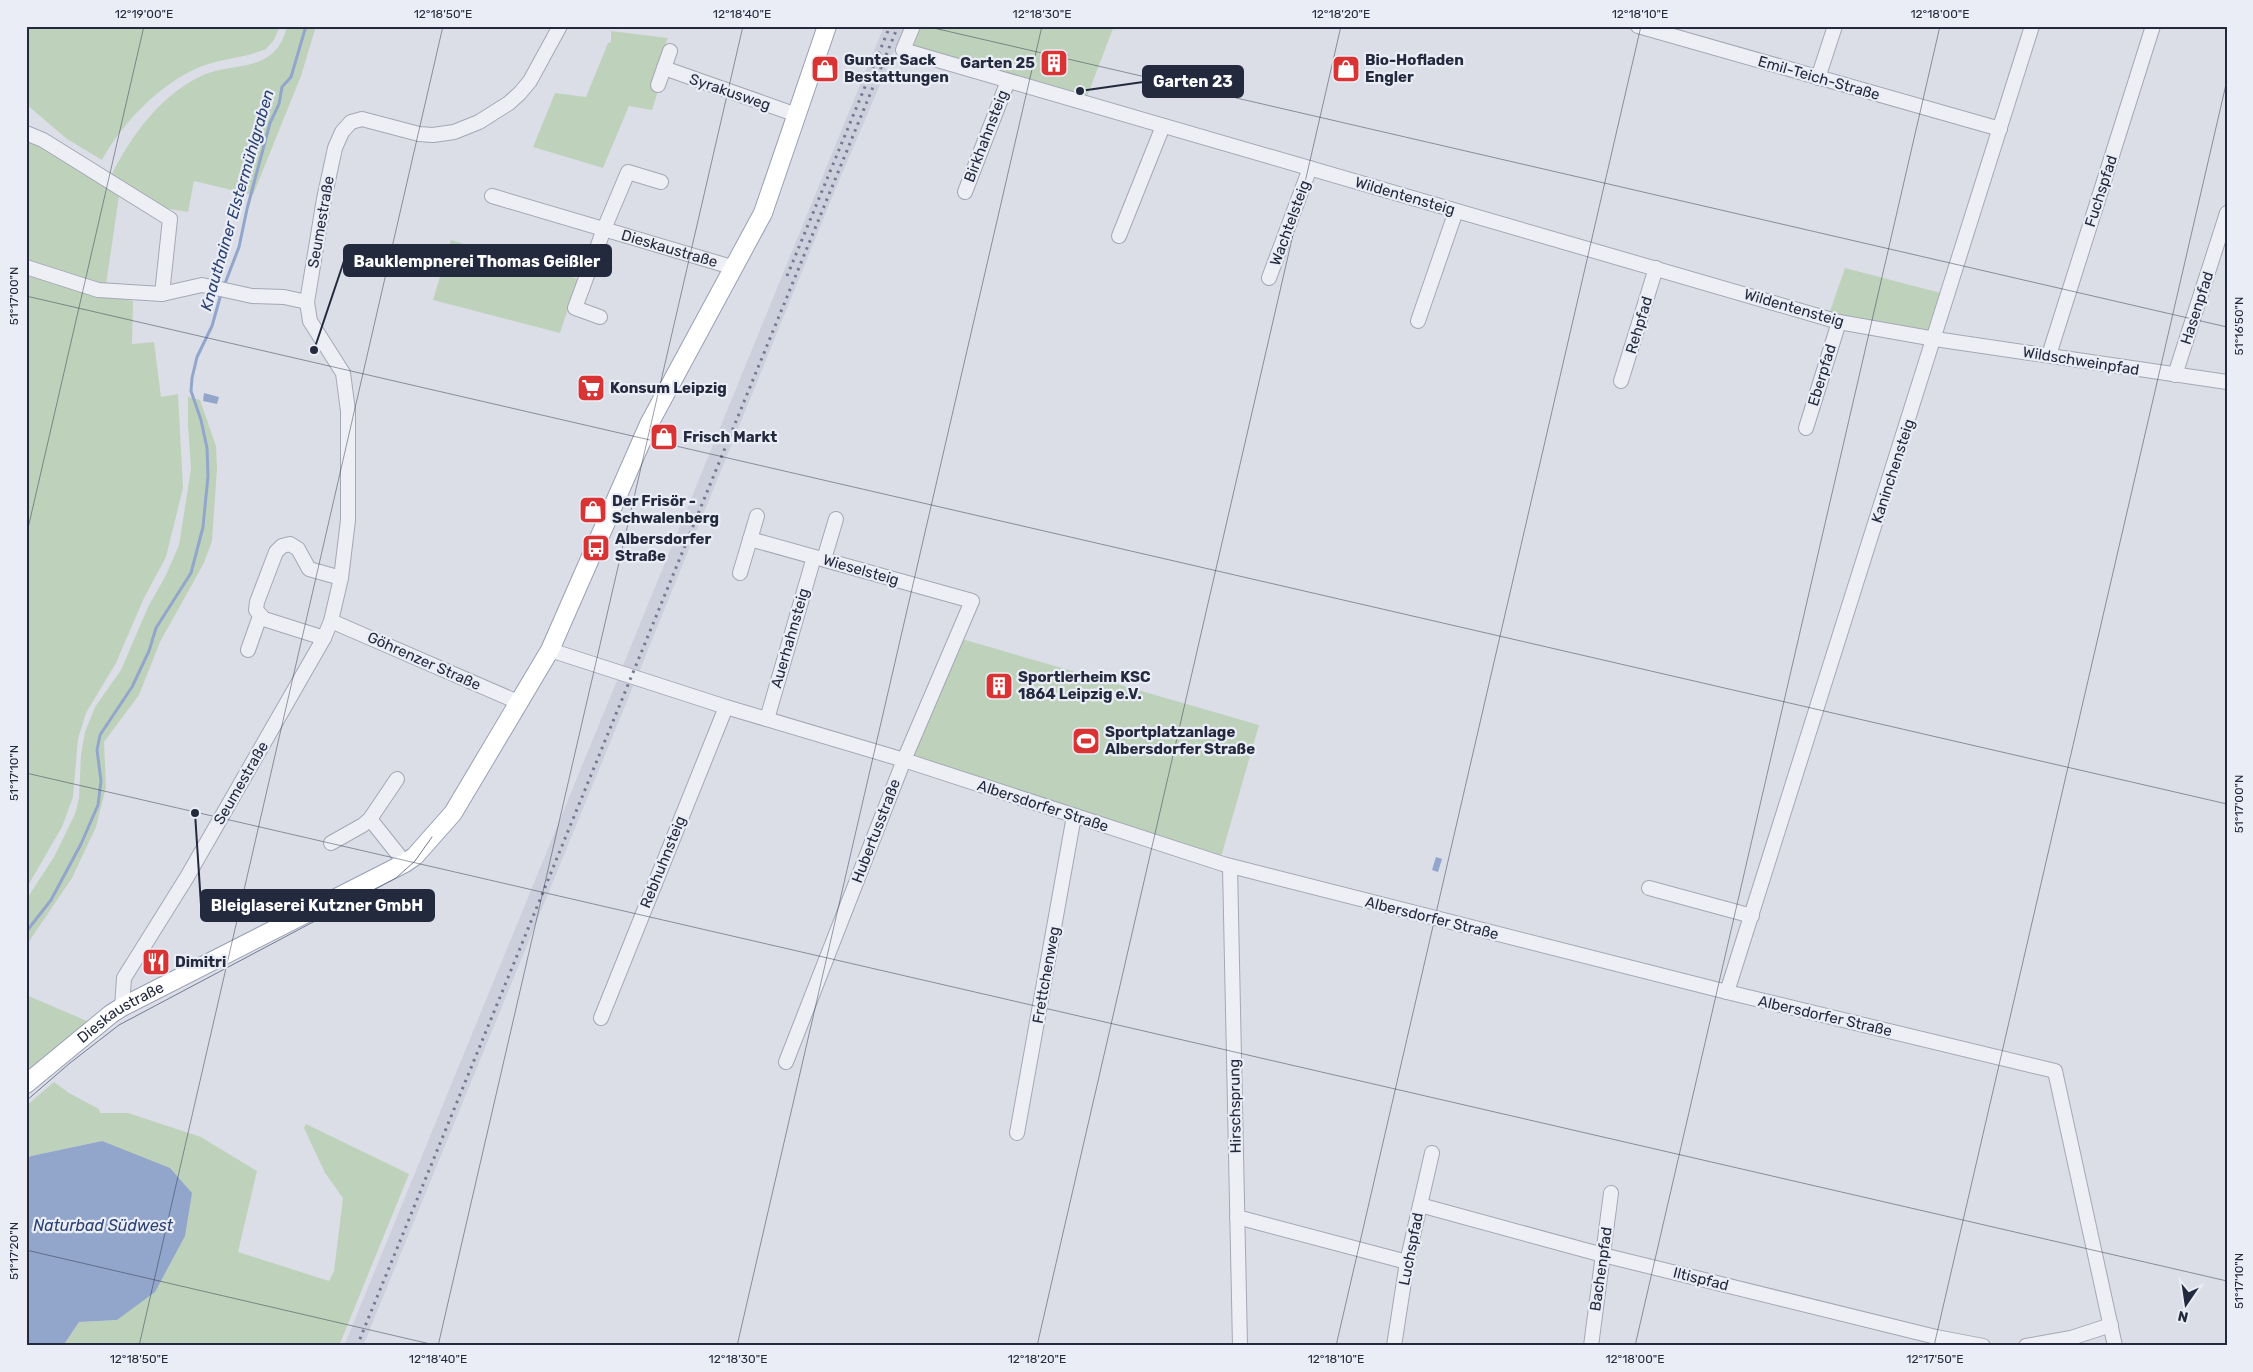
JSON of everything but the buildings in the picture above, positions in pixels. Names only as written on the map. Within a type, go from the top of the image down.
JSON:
[{"type":"main road","name":"Dieskaustraße","points":[[26,1084],[122,1007],[405,863],[415,856],[453,813],[550,650],[649,424],[763,213],[827,26]]},
{"type":"street","name":"Seumestraße","points":[[122,1007],[124,978],[187,877],[324,638],[331,621],[341,578],[348,520],[348,411],[343,373],[310,321],[307,302],[332,159],[342,132],[351,122],[362,119],[418,134],[454,132],[479,122],[509,103],[520,93],[530,81],[560,26]]},
{"type":"street","name":"Wildentensteig","points":[[913,26],[903,50],[1839,322],[1935,339]]},
{"type":"street","name":"Emil-Teich-Straße","points":[[1638,26],[1659,29],[1818,78],[2000,129]]},
{"type":"street","points":[[1818,78],[1835,26]]},
{"type":"street","name":"Kaninchensteig","points":[[1727,992],[1935,339],[2032,26]]},
{"type":"street","name":"Fuchspfad","points":[[2049,355],[2153,26]]},
{"type":"street","points":[[658,85],[670,52]]},
{"type":"street","name":"Syrakusweg","points":[[664,68],[797,115]]},
{"type":"street","name":"Birkhahnsteig","points":[[965,192],[1008,81]]},
{"type":"street","points":[[1118,236],[1163,126]]},
{"type":"street","points":[[26,133],[43,140],[170,219],[162,294]]},
{"type":"street","name":"Wachtelsteig","points":[[1269,278],[1310,168]]},
{"type":"street","name":"Dieskaustraße","points":[[600,316],[575,308],[604,229],[628,172],[661,182]]},
{"type":"street","name":"Dieskaustraße","points":[[492,196],[734,268]]},
{"type":"street","points":[[1418,321],[1456,211]]},
{"type":"street","name":"Hasenpfad","points":[[2175,375],[2227,213]]},
{"type":"street","points":[[26,267],[98,290],[162,294],[202,285],[252,296],[307,302]]},
{"type":"street","name":"Rehpfad","points":[[1621,381],[1656,268]]},
{"type":"street","name":"Eberpfad","points":[[1806,428],[1839,322]]},
{"type":"street","name":"Wildschweinpfad","points":[[1935,339],[2227,382]]},
{"type":"street","points":[[740,573],[757,516]]},
{"type":"street","name":"Auerhahnsteig","points":[[767,719],[819,558],[836,519]]},
{"type":"street","name":"Wieselsteig","points":[[750,539],[972,601]]},
{"type":"street","points":[[324,638],[260,616],[256,610],[257,602],[276,552],[282,546],[290,544],[298,549],[309,569],[341,578]]},
{"type":"street","name":"Hubertusstraße","points":[[786,1062],[904,760],[972,601]]},
{"type":"street","points":[[248,650],[260,616]]},
{"type":"street","name":"Göhrenzer Straße","points":[[331,621],[518,702]]},
{"type":"street","name":"Albersdorfer Straße","points":[[550,650],[726,707],[904,760],[1230,866],[1727,992],[2055,1071],[2115,1346]]},
{"type":"street","name":"Rebhuhnsteig","points":[[601,1018],[726,707]]},
{"type":"street","points":[[331,842],[363,825],[370,819],[397,779]]},
{"type":"street","name":"Frettchenweg","points":[[1017,1133],[1074,816]]},
{"type":"street","points":[[370,819],[405,863]]},
{"type":"street","name":"Hirschsprung","points":[[1230,866],[1240,1346]]},
{"type":"street","points":[[1648,888],[1752,916]]},
{"type":"street","name":"Luchspfad","points":[[1394,1346],[1407,1262],[1432,1153]]},
{"type":"street","name":"Bachenpfad","points":[[1591,1346],[1611,1193]]},
{"type":"street","name":"Iltispfad","points":[[1420,1205],[1603,1255],[1936,1337],[1983,1346]]},
{"type":"street","points":[[1236,1217],[1407,1262]]},
{"type":"street","points":[[2026,1346],[2071,1338],[2110,1325]]},
{"type":"shaded area","points":[[884,26],[905,26],[836,188],[639,672],[622,668]]},
{"type":"shaded area","points":[[618,678],[634,684],[363,1346],[344,1346]]},
{"type":"green space","points":[[26,26],[280,26],[274,40],[266,49],[202,66],[166,87],[153,97],[119,133],[102,160],[67,139],[26,104]]},
{"type":"green space","points":[[287,26],[316,26],[301,76],[253,195],[194,181],[188,212],[154,206],[110,178],[126,149],[146,121],[169,97],[182,87],[210,72],[262,60],[273,53],[281,42]]},
{"type":"green space","points":[[917,26],[1114,26],[1086,99],[908,48]]},
{"type":"green space","points":[[611,31],[668,38],[651,83],[659,88],[652,110],[629,106],[603,168],[533,147],[555,93],[586,97],[608,43],[611,42]]},
{"type":"green space","points":[[26,138],[40,144],[119,196],[106,285],[26,260]]},
{"type":"green space","points":[[451,240],[578,279],[560,333],[433,300]]},
{"type":"green space","points":[[1845,268],[1941,293],[1932,332],[1829,314]]},
{"type":"green space","points":[[26,272],[91,294],[133,301],[132,344],[154,342],[161,397],[178,394],[183,488],[166,557],[144,598],[116,663],[86,713],[78,739],[73,797],[62,827],[26,889]]},
{"type":"green space","points":[[188,397],[200,400],[216,446],[217,469],[212,541],[204,563],[160,642],[139,695],[104,742],[106,787],[96,827],[72,878],[26,946],[26,900],[54,857],[75,814],[79,798],[81,755],[85,732],[95,707],[121,670],[148,607],[166,575],[179,545],[191,469]]},
{"type":"green space","name":"Sportplatzanlage Albersdorfer Straße","points":[[962,639],[1259,725],[1221,857],[911,757]]},
{"type":"green space","points":[[26,995],[87,1021],[26,1074]]},
{"type":"green space","points":[[54,1082],[69,1093],[99,1109],[100,1113],[128,1113],[201,1137],[257,1171],[238,1252],[329,1281],[334,1271],[343,1198],[325,1173],[304,1128],[306,1124],[409,1174],[339,1346],[63,1346],[79,1322],[117,1320],[102,1141],[31,1156],[26,1159],[26,1106]]},
{"type":"water","points":[[204,393],[219,397],[217,404],[203,401]]},
{"type":"water","points":[[1436,857],[1442,859],[1438,872],[1432,870]]},
{"type":"water","name":"Naturbad Südwest","points":[[102,1141],[170,1168],[192,1193],[185,1236],[155,1292],[117,1320],[79,1322],[63,1346],[26,1346],[26,1159],[31,1156]]},
{"type":"waterway","name":"Knauthainer Elstermühlgraben","points":[[224,286],[239,247],[270,123],[279,104],[282,87],[291,77],[306,26]]},
{"type":"waterway","name":"Knauthainer Elstermühlgraben","points":[[26,932],[51,900],[81,844],[98,805],[101,781],[97,750],[100,735],[132,687],[149,651],[156,628],[191,573],[203,527],[208,476],[207,448],[201,420],[191,391],[192,378],[197,357],[212,326],[221,294]]},
{"type":"tram line","points":[[26,1101],[70,1063],[119,1025],[396,878],[415,861],[432,837]]},
{"type":"railway","points":[[787,276],[890,26]]},
{"type":"railway","points":[[357,1346],[898,26]]},
{"type":"place","name":"Garten 25","points":[[1054,63]]},
{"type":"place","name":"Gunter Sack Bestattungen","points":[[825,69]]},
{"type":"place","name":"Bio-Hofladen Engler","points":[[1346,69]]},
{"type":"place","name":"Garten 23","points":[[1080,91]]},
{"type":"place","name":"Bauklempnerei Thomas Geißler","points":[[314,350]]},
{"type":"place","name":"Konsum Leipzig","points":[[591,388]]},
{"type":"place","name":"Frisch Markt","points":[[664,437]]},
{"type":"place","name":"Der Frisör - Schwalenberg","points":[[593,510]]},
{"type":"place","name":"Albersdorfer Straße","points":[[596,548]]},
{"type":"place","name":"Sportlerheim KSC 1864 Leipzig e.V.","points":[[999,686]]},
{"type":"place","name":"Sportplatzanlage Albersdorfer Straße","points":[[1086,741]]},
{"type":"place","name":"Bleiglaserei Kutzner GmbH","points":[[195,813]]},
{"type":"place","name":"Dimitri","points":[[156,962]]}]
